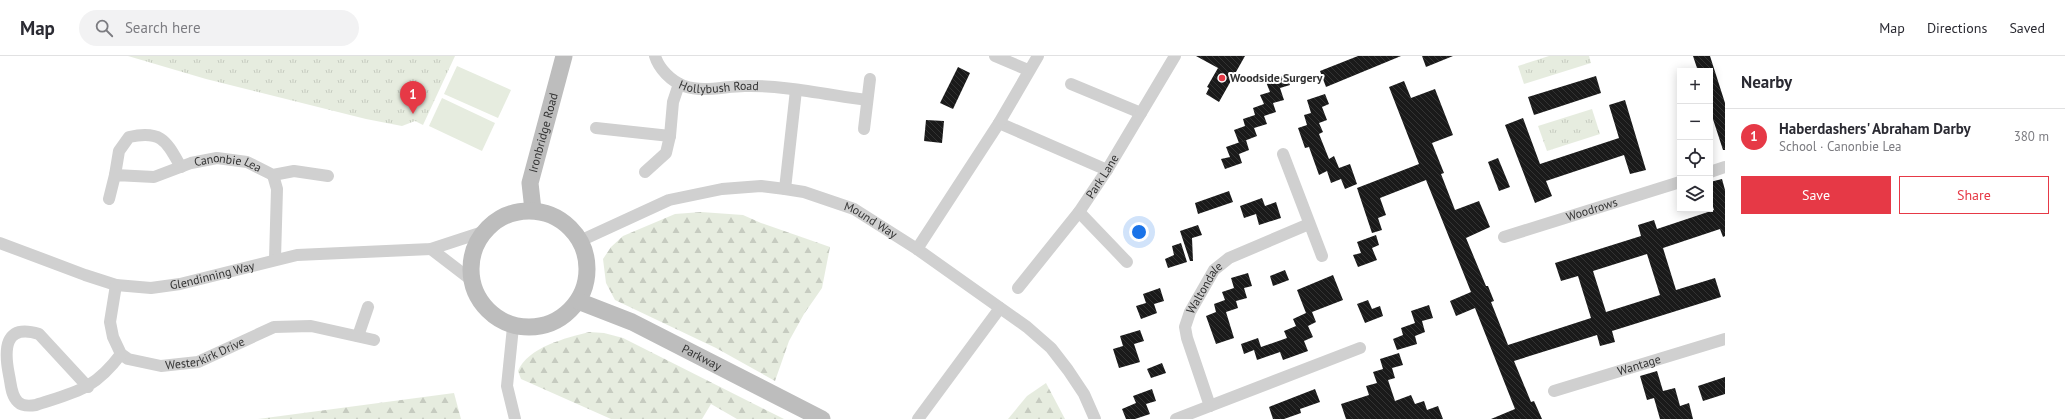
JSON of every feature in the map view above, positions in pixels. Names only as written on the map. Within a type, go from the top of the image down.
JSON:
[{"type":"main road","name":"Ironbridge Road","points":[[533,210],[530,183],[564,56]]},
{"type":"main road","points":[[533,210],[556,217],[573,230],[582,240],[588,266],[585,287],[578,301],[556,321],[531,328],[513,326],[485,308],[476,292],[471,267],[477,243],[486,231],[505,216],[533,210]]},
{"type":"main road","name":"Parkway","points":[[578,301],[632,322],[822,419]]},
{"type":"street","name":"Hollybush Road","points":[[655,56],[657,62],[667,75],[679,84],[705,89],[745,86],[796,90],[867,100]]},
{"type":"street","points":[[995,56],[1028,70]]},
{"type":"street","points":[[917,249],[999,122],[1028,70],[1038,56]]},
{"type":"street","name":"Park Lane","points":[[1018,288],[1079,212],[1107,170],[1175,56]]},
{"type":"street","points":[[864,129],[870,78]]},
{"type":"street","points":[[645,172],[666,153],[670,136],[673,102],[679,84]]},
{"type":"street","points":[[1071,84],[1141,113]]},
{"type":"street","points":[[785,189],[796,90]]},
{"type":"street","points":[[999,122],[1107,170]]},
{"type":"street","points":[[596,128],[670,136]]},
{"type":"street","name":"Canonbie Lea","points":[[109,199],[119,151],[129,138],[147,134],[167,142],[181,167]]},
{"type":"street","points":[[1283,154],[1322,256]]},
{"type":"street","name":"Canonbie Lea","points":[[115,175],[154,177],[181,167],[217,158],[247,162],[273,175],[294,171],[328,176]]},
{"type":"street","points":[[1713,171],[1725,167]]},
{"type":"street","name":"Canonbie Lea","points":[[273,175],[277,189],[275,259]]},
{"type":"street","name":"Woodrows","points":[[1504,237],[1677,183]]},
{"type":"street","name":"Mound Way","points":[[582,240],[669,200],[722,189],[760,186],[785,189],[804,192],[854,209],[917,249],[1027,327],[1060,359],[1084,394],[1095,419]]},
{"type":"street","points":[[1079,212],[1126,262]]},
{"type":"street","name":"Waltondale","points":[[1210,406],[1187,338],[1185,326],[1190,312],[1214,270],[1229,258],[1309,224]]},
{"type":"street","name":"Glendinning Way","points":[[0,243],[84,275],[116,285],[151,288],[180,284],[275,259],[297,255],[431,249],[486,231]]},
{"type":"street","points":[[431,249],[474,282]]},
{"type":"street","points":[[88,387],[39,334],[28,331],[11,337],[7,345],[6,357],[13,396],[18,402],[27,406],[36,405],[88,387],[101,377],[121,354],[113,337],[110,322],[116,285]]},
{"type":"street","points":[[358,336],[368,307]]},
{"type":"street","points":[[918,419],[1000,308]]},
{"type":"street","name":"Westerkirk Drive","points":[[121,354],[128,359],[161,366],[198,362],[274,327],[311,326],[374,340]]},
{"type":"street","points":[[513,326],[507,386],[515,419]]},
{"type":"street","name":"Wantage","points":[[1554,391],[1725,339]]},
{"type":"street","points":[[1176,419],[1360,348]]},
{"type":"green space","points":[[128,56],[455,56],[423,125],[415,121],[402,126],[366,119],[206,79]]},
{"type":"green space","points":[[1549,56],[1589,56],[1591,63],[1524,84],[1518,66]]},
{"type":"green space","points":[[457,66],[511,90],[498,118],[444,94]]},
{"type":"green space","points":[[442,98],[495,123],[482,151],[429,126]]},
{"type":"green space","points":[[1592,109],[1600,134],[1547,151],[1538,126]]},
{"type":"green space","points":[[701,212],[743,215],[761,223],[830,247],[822,288],[804,314],[789,341],[775,381],[716,348],[615,300],[606,283],[603,259],[611,247],[623,236],[675,214]]},
{"type":"green space","points":[[589,332],[604,333],[623,338],[784,419],[737,419],[711,404],[702,419],[611,419],[521,379],[518,371],[530,356],[549,345]]},
{"type":"green space","points":[[1046,383],[1065,419],[1008,419],[1027,396]]},
{"type":"green space","points":[[454,393],[461,419],[258,419]]},
{"type":"building","name":"Woodside Surgery","points":[[1196,56],[1245,56],[1219,102],[1206,94],[1209,88],[1207,87],[1218,68]]},
{"type":"building","points":[[1358,56],[1401,56],[1326,87],[1320,71]]},
{"type":"building","points":[[1422,56],[1453,56],[1426,67]]},
{"type":"building","points":[[1693,56],[1710,56],[1725,103],[1725,150],[1723,150],[1713,119],[1713,68],[1697,68]]},
{"type":"building","points":[[958,67],[970,73],[953,109],[940,103]]},
{"type":"building","points":[[1286,75],[1290,85],[1280,88],[1284,100],[1273,103],[1276,112],[1264,116],[1267,124],[1254,128],[1257,136],[1239,143],[1234,130],[1245,126],[1243,119],[1255,115],[1253,108],[1264,104],[1260,95],[1270,92],[1266,82]]},
{"type":"building","points":[[1596,76],[1601,93],[1534,115],[1528,97]]},
{"type":"building","points":[[1404,81],[1411,98],[1435,89],[1453,135],[1432,143],[1444,173],[1441,174],[1455,210],[1479,201],[1490,227],[1466,238],[1486,286],[1488,286],[1494,301],[1491,302],[1508,345],[1591,318],[1578,276],[1561,281],[1555,263],[1641,236],[1638,225],[1654,220],[1657,229],[1708,212],[1713,212],[1713,181],[1722,179],[1725,190],[1725,236],[1723,237],[1720,229],[1663,248],[1676,290],[1715,278],[1721,297],[1612,331],[1615,342],[1600,346],[1597,335],[1514,361],[1531,402],[1534,401],[1542,419],[1491,419],[1515,409],[1475,308],[1456,316],[1450,301],[1471,292],[1426,180],[1380,198],[1386,215],[1378,218],[1382,230],[1372,233],[1357,188],[1419,164],[1389,87]],"holes":[[[1647,254],[1660,295],[1606,312],[1593,271]]]},
{"type":"building","points":[[1325,94],[1329,104],[1322,107],[1327,120],[1319,123],[1323,132],[1319,134],[1329,159],[1334,156],[1339,168],[1350,164],[1357,184],[1345,189],[1341,179],[1331,183],[1327,171],[1319,175],[1309,147],[1305,148],[1298,128],[1307,125],[1304,115],[1311,113],[1307,100]]},
{"type":"building","points":[[1625,100],[1646,170],[1630,174],[1624,155],[1546,181],[1552,196],[1535,203],[1505,125],[1523,118],[1540,164],[1619,138],[1609,105]]},
{"type":"building","points":[[926,120],[944,121],[942,143],[924,141]]},
{"type":"building","points":[[1246,140],[1249,150],[1239,154],[1242,163],[1225,169],[1221,159],[1230,157],[1226,147]]},
{"type":"building","points":[[1498,158],[1510,187],[1499,191],[1488,162]]},
{"type":"building","points":[[1229,191],[1233,202],[1198,214],[1195,203]]},
{"type":"building","points":[[1262,198],[1265,206],[1276,202],[1281,218],[1259,225],[1256,214],[1244,218],[1240,206]]},
{"type":"building","points":[[1198,225],[1202,235],[1192,238],[1193,261],[1190,261],[1180,231]]},
{"type":"building","points":[[1376,235],[1379,245],[1372,248],[1377,260],[1358,267],[1353,255],[1361,253],[1357,242]]},
{"type":"building","points":[[1181,243],[1187,262],[1168,268],[1165,259],[1174,255],[1172,246]]},
{"type":"building","points":[[1285,270],[1289,280],[1273,286],[1270,276]]},
{"type":"building","points":[[1248,273],[1252,286],[1244,288],[1247,298],[1236,301],[1238,308],[1226,312],[1234,338],[1216,344],[1206,316],[1216,312],[1214,304],[1225,300],[1222,292],[1234,288],[1231,278]]},
{"type":"building","points":[[1333,275],[1343,300],[1312,312],[1316,322],[1308,326],[1313,337],[1304,341],[1308,351],[1283,360],[1280,352],[1257,360],[1254,350],[1244,354],[1241,344],[1258,338],[1261,347],[1287,338],[1284,331],[1296,326],[1293,319],[1306,313],[1297,290]]},
{"type":"building","points":[[1160,288],[1164,301],[1154,304],[1157,313],[1141,319],[1136,306],[1146,303],[1143,294]]},
{"type":"building","points":[[1368,300],[1372,309],[1380,306],[1383,316],[1365,323],[1357,304]]},
{"type":"building","points":[[1429,305],[1433,318],[1422,321],[1425,332],[1415,336],[1417,344],[1397,350],[1393,339],[1403,335],[1401,328],[1415,323],[1411,311]]},
{"type":"building","points":[[1140,330],[1144,341],[1134,344],[1140,362],[1119,368],[1113,349],[1123,346],[1120,336]]},
{"type":"building","points":[[1399,353],[1403,365],[1392,368],[1395,378],[1388,380],[1395,401],[1411,395],[1415,404],[1424,401],[1427,410],[1438,406],[1443,419],[1346,419],[1341,404],[1369,395],[1366,386],[1377,383],[1373,372],[1383,369],[1380,359]]},
{"type":"building","points":[[1162,363],[1166,373],[1151,378],[1147,369]]},
{"type":"building","points":[[1657,371],[1663,391],[1675,388],[1680,406],[1689,403],[1693,419],[1660,419],[1654,398],[1647,400],[1640,376]]},
{"type":"building","points":[[1725,377],[1725,394],[1703,401],[1698,386]]},
{"type":"building","points":[[1152,389],[1156,401],[1146,404],[1150,414],[1135,419],[1126,419],[1122,409],[1136,403],[1133,396]]},
{"type":"building","points":[[1315,389],[1320,402],[1300,409],[1301,413],[1284,419],[1273,419],[1269,407]]},
{"type":"place","name":"Woodside Surgery","points":[[1222,78]]},
{"type":"place","name":"Haberdashers' Abraham Darby","points":[[413,114]]}]
